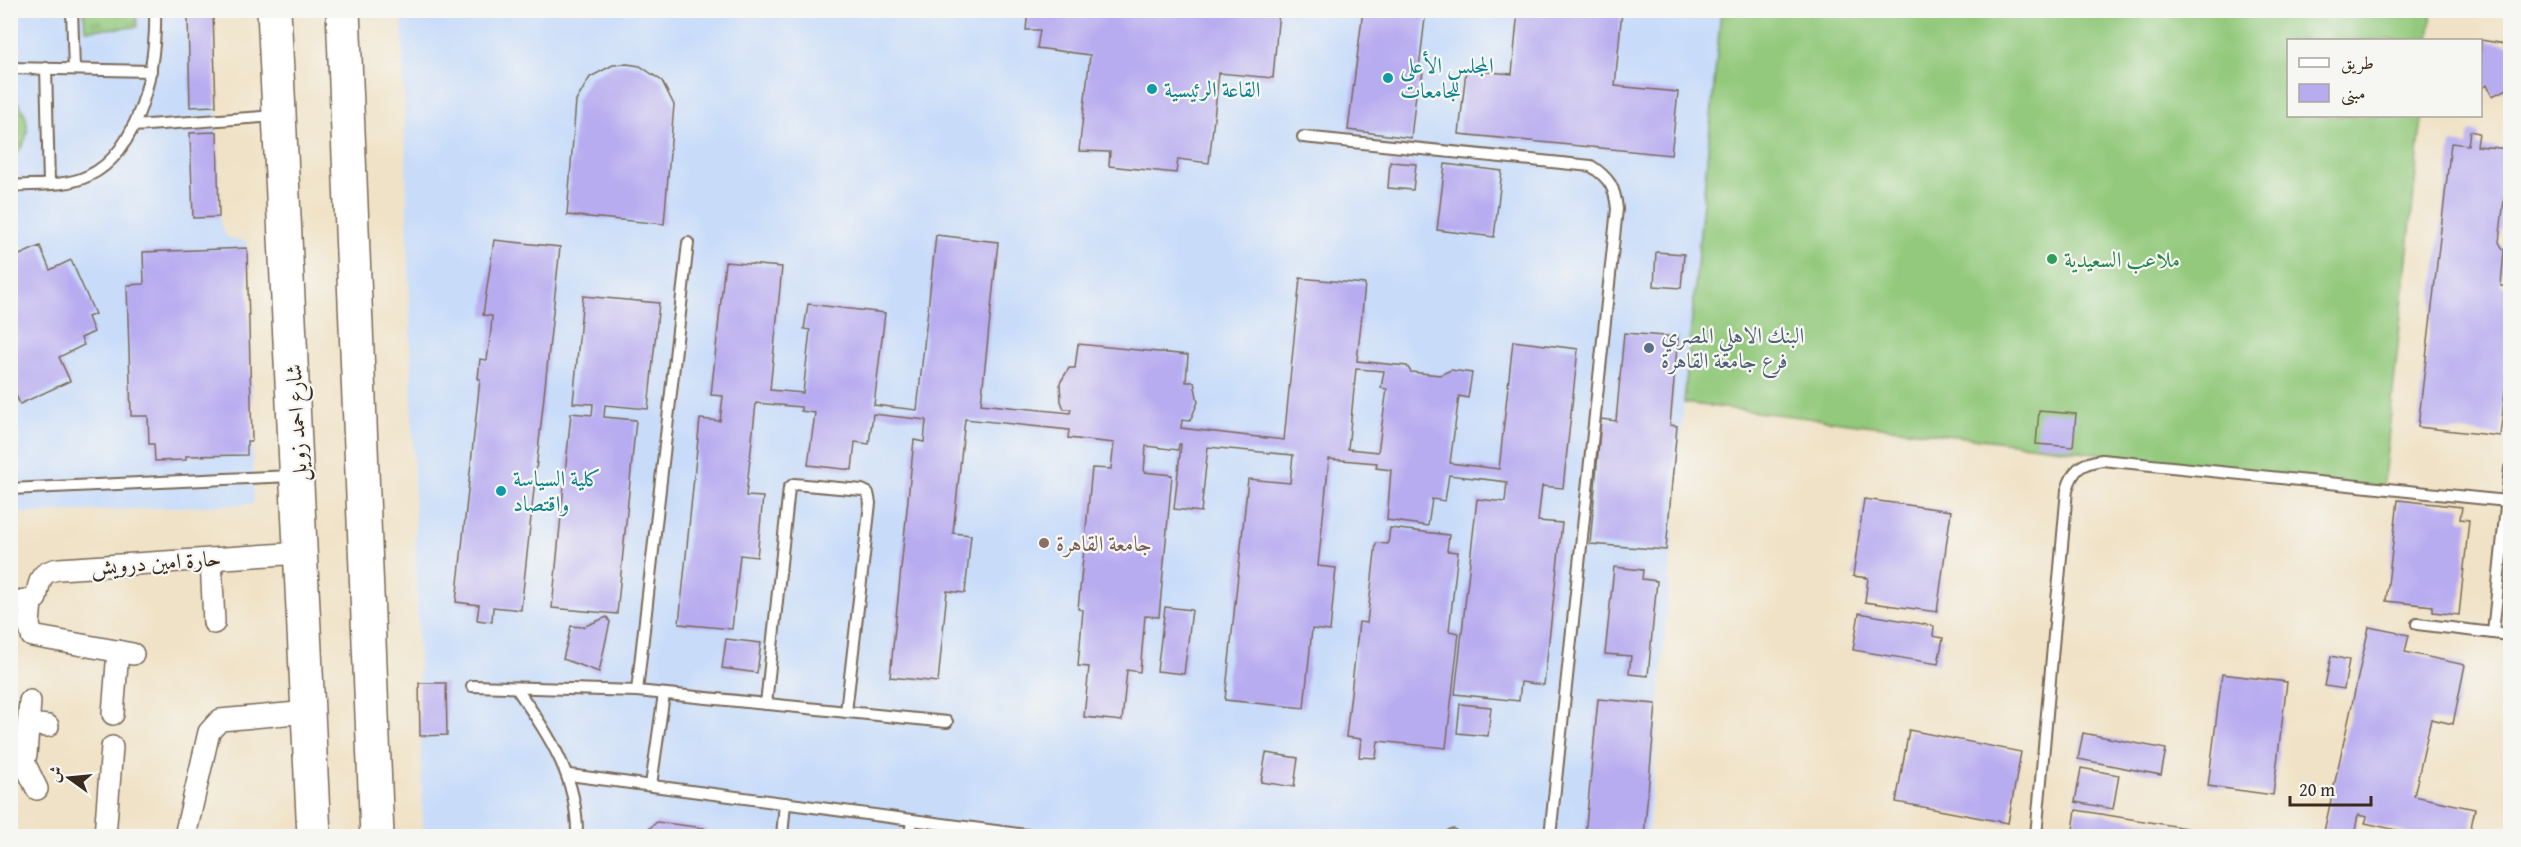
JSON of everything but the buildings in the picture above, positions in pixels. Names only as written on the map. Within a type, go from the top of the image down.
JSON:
[{"type":"main road","name":"شارع احمد زويل","points":[[274,10],[314,837]]},
{"type":"main road","points":[[343,10],[377,837]]},
{"type":"street","name":"حارة امين درويش","points":[[113,714],[126,652],[32,636],[21,602],[36,598],[38,583],[46,571],[301,553]]},
{"type":"street","points":[[211,559],[214,623]]},
{"type":"street","points":[[30,701],[38,725],[17,761],[37,789]]},
{"type":"street","points":[[185,837],[209,732],[214,723],[220,720],[308,712]]},
{"type":"street","points":[[105,837],[112,747]]},
{"type":"lane","points":[[72,10],[74,69]]},
{"type":"lane","points":[[10,186],[86,178],[102,169],[121,150],[133,126],[151,71],[155,51],[155,10]]},
{"type":"lane","points":[[10,68],[151,71]]},
{"type":"lane","points":[[46,68],[49,183]]},
{"type":"lane","points":[[133,126],[280,115]]},
{"type":"lane","points":[[1303,137],[1591,166],[1606,176],[1615,191],[1617,209],[1550,837]]},
{"type":"lane","points":[[637,691],[688,243]]},
{"type":"lane","points":[[2036,837],[2067,490],[2072,473],[2085,462],[2102,460],[2507,501]]},
{"type":"lane","points":[[2493,633],[2511,468]]},
{"type":"lane","points":[[10,489],[298,475]]},
{"type":"lane","points":[[766,704],[789,488],[794,484],[862,490],[868,493],[870,503],[846,712]]},
{"type":"lane","points":[[2417,624],[2511,635]]},
{"type":"lane","points":[[472,686],[637,691],[947,722]]},
{"type":"lane","points":[[517,689],[550,738],[569,775],[574,797],[577,837]]},
{"type":"lane","points":[[651,785],[664,694]]},
{"type":"lane","points":[[569,775],[1034,837]]},
{"type":"lane","points":[[782,837],[785,803]]},
{"type":"lane","points":[[910,837],[912,820]]},
{"type":"shaded area","points":[[10,11],[213,11],[220,224],[227,237],[247,242],[254,504],[11,514]]},
{"type":"shaded area","name":"جامعة القاهرة","points":[[402,11],[1721,11],[1684,403],[1648,836],[423,836]]},
{"type":"green space","points":[[84,11],[136,11],[137,27],[85,30]]},
{"type":"green space","name":"ملاعب السعيدية","points":[[1721,11],[2432,11],[2429,39],[2287,39],[2287,117],[2422,117],[2383,488],[1684,403]]},
{"type":"green space","points":[[11,96],[23,110],[27,127],[23,144],[11,158]]},
{"type":"place","name":"المجلس الأعلى للجامعات","points":[[1388,78]]},
{"type":"place","name":"القاعة الرئيسية","points":[[1152,89]]},
{"type":"place","name":"ملاعب السعيدية","points":[[2052,259]]},
{"type":"place","name":"البنك الاهلي المصري فرع جامعة القاهرة","points":[[1649,348]]},
{"type":"place","name":"كلية السياسة واقتصاد","points":[[501,491]]},
{"type":"place","name":"جامعة القاهرة","points":[[1044,543]]}]
